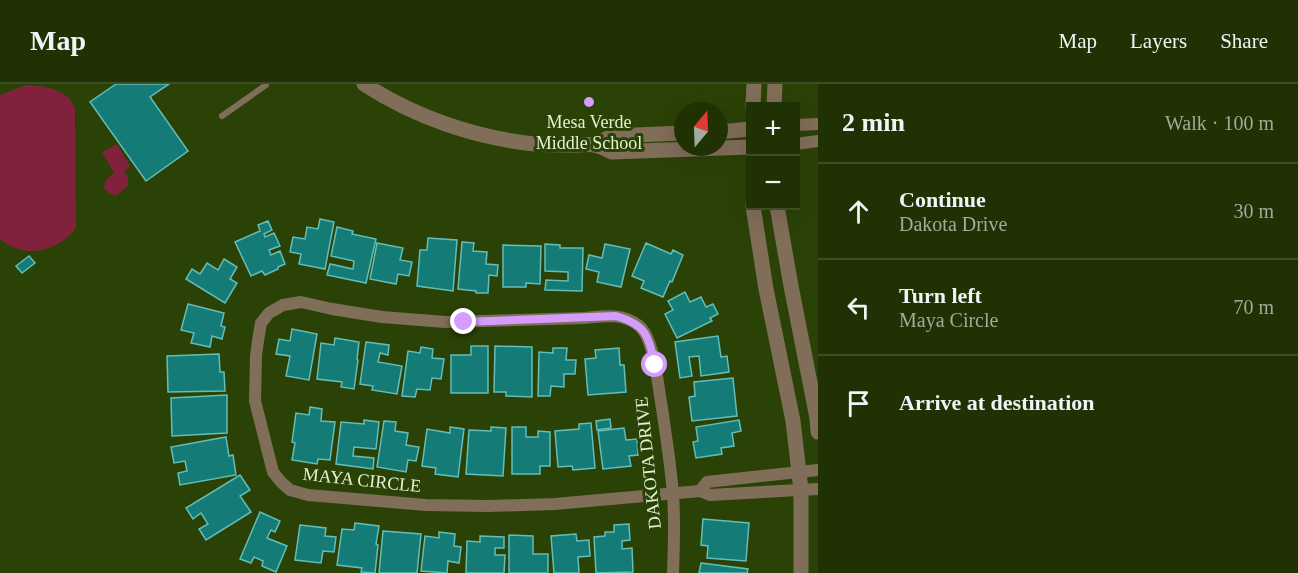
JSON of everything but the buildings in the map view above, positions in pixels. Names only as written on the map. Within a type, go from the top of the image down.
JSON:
[{"type":"street","points":[[364,84],[408,109],[478,134],[508,140],[536,144],[594,145],[612,152],[746,147]]},
{"type":"street","points":[[753,102],[754,84]]},
{"type":"street","points":[[774,102],[775,84]]},
{"type":"street","points":[[800,125],[818,124]]},
{"type":"street","points":[[728,131],[746,129]]},
{"type":"street","points":[[594,145],[612,136],[674,134]]},
{"type":"street","points":[[800,143],[818,141]]},
{"type":"street","points":[[754,210],[766,289],[793,421],[801,490],[801,573]]},
{"type":"street","points":[[778,210],[818,432]]},
{"type":"street","name":"MAYA CIRCLE","points":[[632,323],[616,316],[606,315],[585,318],[445,322],[382,317],[301,302],[283,305],[269,313],[261,323],[256,356],[255,401],[273,472],[290,490],[308,495],[426,505],[555,504],[700,491],[710,495],[818,489]]},
{"type":"street","name":"DAKOTA DRIVE","points":[[632,323],[639,326],[645,334],[655,365],[673,494],[673,573]]},
{"type":"street","name":"MAYA CIRCLE","points":[[700,491],[708,482],[818,470]]},
{"type":"lane","points":[[222,116],[266,84]]},
{"type":"lane","points":[[746,477],[747,493]]},
{"type":"shaded area","points":[[26,85],[41,86],[62,93],[72,102],[75,109],[76,228],[60,243],[50,248],[30,251],[10,246],[0,239],[0,95]]},
{"type":"shaded area","points":[[117,144],[130,166],[124,173],[128,176],[128,186],[116,196],[104,188],[105,181],[114,173],[102,152]]},
{"type":"place","name":"Mesa Verde Middle School","points":[[589,102]]},
{"type":"route","points":[[464,322],[616,316],[639,326],[650,344],[655,365]]}]
